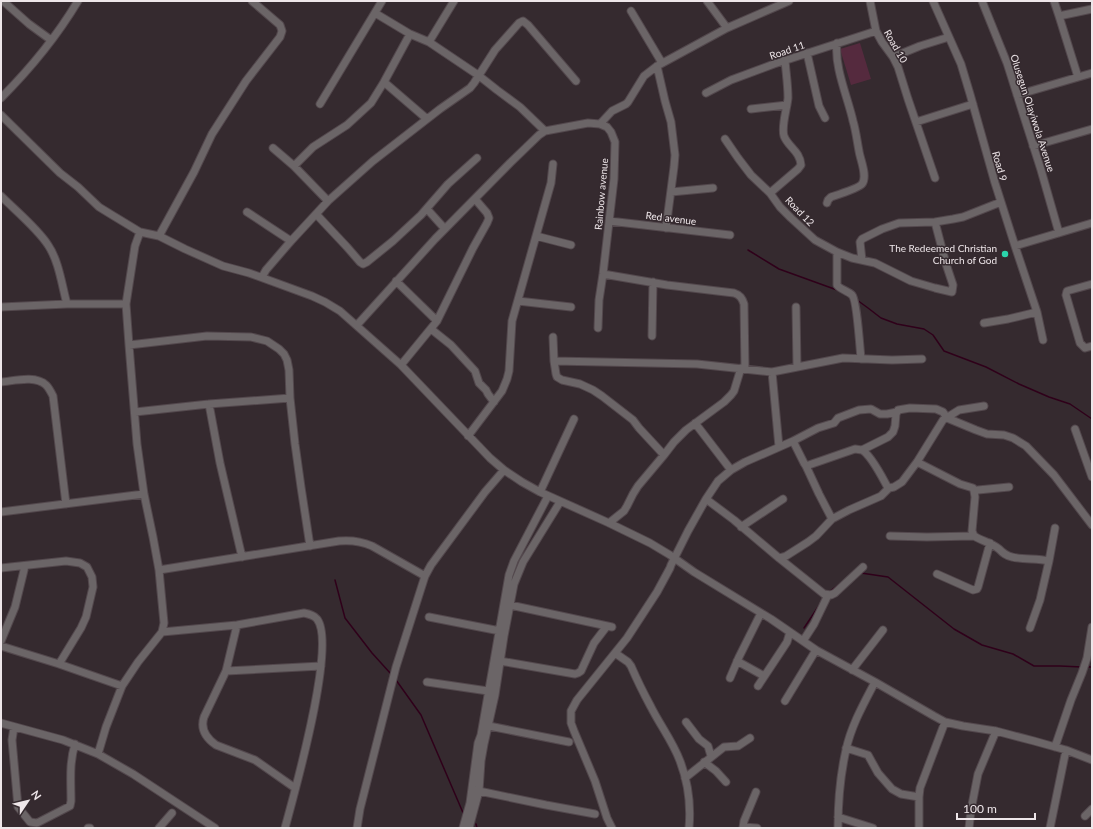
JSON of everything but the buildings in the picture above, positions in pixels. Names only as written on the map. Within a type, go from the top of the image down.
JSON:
[{"type":"street","points":[[3,1],[29,24],[51,40]]},
{"type":"street","points":[[1,98],[25,73],[51,40],[78,1]]},
{"type":"street","points":[[159,236],[194,172],[212,134],[246,81],[280,37],[282,30],[280,25],[252,1]]},
{"type":"street","points":[[320,104],[382,1]]},
{"type":"street","points":[[429,42],[454,1]]},
{"type":"street","points":[[707,1],[727,28]]},
{"type":"street","points":[[357,325],[446,229],[510,163],[545,131],[588,123],[600,124],[612,111],[628,102],[644,76],[659,65],[727,28],[789,1]]},
{"type":"street","name":"Road 10","points":[[870,1],[876,31],[898,67],[936,178]]},
{"type":"street","name":"Road 9","points":[[933,1],[961,64],[989,163],[1037,312],[1043,340]]},
{"type":"street","name":"Olusegun Olayiwola Avenue","points":[[982,1],[1007,63],[1041,170],[1059,233]]},
{"type":"street","points":[[1054,1],[1078,78]]},
{"type":"street","points":[[1059,16],[1092,9]]},
{"type":"street","points":[[631,11],[659,65],[665,100],[671,122],[675,155],[666,228]]},
{"type":"street","points":[[376,13],[410,34],[429,42],[478,75],[520,107],[545,131]]},
{"type":"street","points":[[262,277],[266,270],[291,241],[328,202],[374,161],[427,119],[470,88],[494,50],[519,23],[523,21],[528,25],[576,81]]},
{"type":"street","name":"Road 11","points":[[706,93],[731,80],[784,60],[876,31]]},
{"type":"street","points":[[294,166],[313,147],[340,129],[371,103],[410,34]]},
{"type":"street","points":[[893,57],[920,46],[949,37]]},
{"type":"street","points":[[827,203],[831,197],[860,185],[864,180],[854,121],[837,58],[837,43]]},
{"type":"street","points":[[807,53],[819,106],[825,118]]},
{"type":"street","name":"Road 12","points":[[784,60],[787,82],[787,105],[784,135],[799,156],[801,165],[770,192],[784,210],[815,240],[837,252],[852,258],[874,263],[911,281],[952,292],[953,285],[935,222]]},
{"type":"street","points":[[1017,95],[1092,73]]},
{"type":"street","points":[[384,82],[427,119]]},
{"type":"street","points":[[916,122],[973,104]]},
{"type":"street","points":[[751,109],[787,105]]},
{"type":"street","points":[[1,115],[60,173],[78,187],[99,207],[140,232],[159,236],[223,266],[262,277],[312,296],[340,311],[401,365],[490,458],[522,482],[560,502],[608,523],[670,555],[816,650],[945,722],[996,731],[1066,750],[1092,760]]},
{"type":"street","name":"Rainbow avenue","points":[[598,328],[599,300],[614,179],[615,142],[611,132],[600,124]]},
{"type":"street","points":[[1033,146],[1091,131]]},
{"type":"street","points":[[725,139],[751,176],[770,192]]},
{"type":"street","points":[[273,148],[294,166],[328,202]]},
{"type":"street","points":[[316,214],[363,264],[393,240],[427,209],[448,184],[477,158]]},
{"type":"street","points":[[468,436],[502,391],[507,379],[512,321],[551,183],[553,164]]},
{"type":"street","points":[[671,192],[713,188]]},
{"type":"street","points":[[1,196],[49,246],[56,262],[67,304]]},
{"type":"street","points":[[401,365],[437,321],[487,223],[489,218],[487,213],[476,199]]},
{"type":"street","points":[[862,260],[860,242],[865,237],[882,229],[899,223],[935,222],[963,217],[1001,202]]},
{"type":"street","points":[[427,209],[446,229]]},
{"type":"street","points":[[248,212],[291,241]]},
{"type":"street","name":"Red avenue","points":[[609,221],[730,235]]},
{"type":"street","points":[[1015,246],[1092,223]]},
{"type":"street","points":[[98,754],[106,727],[122,686],[138,662],[162,632],[164,622],[159,570],[144,494],[137,444],[126,304],[135,246],[140,232]]},
{"type":"street","points":[[536,236],[571,245]]},
{"type":"street","points":[[837,252],[837,285],[854,297],[861,359]]},
{"type":"street","points":[[603,274],[734,293],[743,299],[744,304],[743,368],[734,391],[724,402],[686,430],[674,442],[638,486],[624,511],[608,523]]},
{"type":"street","points":[[396,282],[437,321]]},
{"type":"street","points":[[652,336],[653,282]]},
{"type":"street","points":[[1092,284],[1066,293],[1080,343],[1085,348],[1092,346]]},
{"type":"street","points":[[518,301],[571,307]]},
{"type":"street","points":[[1,307],[67,304],[126,304]]},
{"type":"street","points":[[796,307],[797,367]]},
{"type":"street","points":[[984,323],[1037,312]]},
{"type":"street","points":[[432,329],[451,345],[475,371],[479,383],[494,402]]},
{"type":"street","points":[[129,345],[208,336],[251,337],[267,341],[284,354],[289,370],[290,398],[310,546]]},
{"type":"street","points":[[553,337],[554,361],[557,377],[562,380],[580,384],[602,396],[633,420],[664,455]]},
{"type":"street","points":[[554,361],[697,364],[772,372],[837,359],[922,359]]},
{"type":"street","points":[[772,372],[779,447]]},
{"type":"street","points":[[1,382],[30,379],[41,381],[47,386],[53,396],[66,504]]},
{"type":"street","points":[[135,412],[209,404],[290,398]]},
{"type":"street","points":[[209,404],[220,463],[242,557]]},
{"type":"street","points":[[779,558],[786,556],[808,542],[832,520],[849,510],[881,496],[890,488],[894,488],[902,482],[917,462],[943,420],[959,410],[984,406]]},
{"type":"street","points":[[612,828],[607,818],[595,781],[574,731],[571,717],[572,711],[577,700],[634,628],[657,592],[706,499],[718,481],[731,470],[818,428],[834,423],[838,418],[859,410],[872,409],[880,414],[887,414],[910,408],[936,409],[943,412],[947,418],[988,434],[1004,435],[1013,438],[1026,446],[1054,475],[1092,524]]},
{"type":"street","points":[[862,450],[888,437],[893,432],[896,412]]},
{"type":"street","points":[[540,492],[574,419]]},
{"type":"street","points":[[695,423],[731,470]]},
{"type":"street","points":[[1075,429],[1090,466],[1092,477]]},
{"type":"street","points":[[793,441],[832,520]]},
{"type":"street","points":[[806,466],[855,449],[862,450],[868,455],[887,486],[890,488]]},
{"type":"street","points":[[917,462],[960,484],[973,488],[975,497],[972,531],[974,536]]},
{"type":"street","points":[[357,828],[360,809],[396,667],[425,576],[431,565],[485,492],[504,470]]},
{"type":"street","points":[[974,491],[1010,487]]},
{"type":"street","points":[[1,512],[144,494]]},
{"type":"street","points":[[463,828],[470,803],[476,790],[478,743],[481,736],[509,575],[514,561],[548,496]]},
{"type":"street","points":[[706,499],[820,591],[828,595],[835,593],[863,567]]},
{"type":"street","points":[[742,527],[783,499]]},
{"type":"street","points":[[469,828],[514,584],[523,562],[560,502]]},
{"type":"street","points":[[1030,628],[1040,600],[1050,561],[1055,528]]},
{"type":"street","points":[[890,536],[974,536],[990,543],[999,549],[1003,554],[1011,557],[1044,559],[1050,561]]},
{"type":"street","points":[[159,570],[339,541],[354,540],[364,543],[425,576]]},
{"type":"street","points":[[937,574],[973,590],[977,589],[990,543]]},
{"type":"street","points":[[1,568],[66,561],[80,563],[87,567],[92,577],[93,587],[86,617],[59,664]]},
{"type":"street","points":[[1,641],[16,608],[25,566]]},
{"type":"street","points":[[803,641],[814,624],[828,595]]},
{"type":"street","points":[[500,661],[575,674],[581,671],[597,638],[609,626],[510,606]]},
{"type":"street","points":[[162,632],[237,625],[304,613],[312,614],[318,619],[322,639],[321,666],[316,700],[305,751],[285,828]]},
{"type":"street","points":[[730,678],[761,613]]},
{"type":"street","points":[[429,617],[500,631]]},
{"type":"street","points":[[237,625],[226,671],[204,717],[202,723],[203,728],[206,735],[216,745],[255,760],[295,788]]},
{"type":"street","points":[[1055,747],[1087,658],[1092,627]]},
{"type":"street","points":[[852,670],[883,630]]},
{"type":"street","points":[[758,686],[787,642],[790,632]]},
{"type":"street","points":[[1,646],[122,686]]},
{"type":"street","points":[[785,701],[816,650]]},
{"type":"street","points":[[615,653],[628,662],[631,666],[650,707],[680,761],[689,800],[689,828]]},
{"type":"street","points":[[737,661],[764,676]]},
{"type":"street","points":[[226,671],[321,666]]},
{"type":"street","points":[[428,682],[488,691]]},
{"type":"street","points":[[838,828],[839,790],[846,748],[863,705],[875,682]]},
{"type":"street","points":[[686,722],[699,738],[708,746],[711,756]]},
{"type":"street","points":[[919,828],[920,788],[945,722]]},
{"type":"street","points":[[1,723],[75,744],[98,754],[133,774],[215,828]]},
{"type":"street","points":[[489,726],[569,742]]},
{"type":"street","points":[[14,727],[12,740],[18,807],[30,822],[37,823],[70,806],[71,764],[75,744]]},
{"type":"street","points":[[969,828],[978,774],[996,731]]},
{"type":"street","points":[[685,778],[724,747],[738,746],[750,738]]},
{"type":"street","points":[[846,748],[868,755],[878,773],[892,789],[901,794],[919,797]]},
{"type":"street","points":[[1050,828],[1066,750]]},
{"type":"street","points":[[704,762],[716,771],[726,782]]},
{"type":"street","points":[[476,790],[594,814]]},
{"type":"street","points":[[756,792],[744,821],[743,828],[757,828]]},
{"type":"street","points":[[1085,816],[1092,809]]},
{"type":"street","points":[[159,828],[172,813]]},
{"type":"street","points":[[838,817],[873,828]]},
{"type":"shaded area","points":[[860,43],[871,79],[851,85],[840,49]]},
{"type":"waterway","points":[[748,250],[779,269],[837,290]]},
{"type":"waterway","points":[[857,300],[881,318],[897,324],[924,329],[933,335],[944,351],[986,367],[1049,397],[1070,404],[1092,419]]},
{"type":"waterway","points":[[861,573],[888,577],[954,629],[982,645],[1013,654],[1034,666],[1082,667]]},
{"type":"waterway","points":[[335,580],[345,618],[372,653],[391,674]]},
{"type":"waterway","points":[[829,592],[841,583]]},
{"type":"waterway","points":[[804,628],[820,604]]},
{"type":"waterway","points":[[1086,667],[1092,667]]},
{"type":"waterway","points":[[396,680],[421,715],[464,815]]},
{"type":"waterway","points":[[476,824],[477,828]]},
{"type":"place","name":"The Redeemed Christian Church of God","points":[[1005,254]]}]
